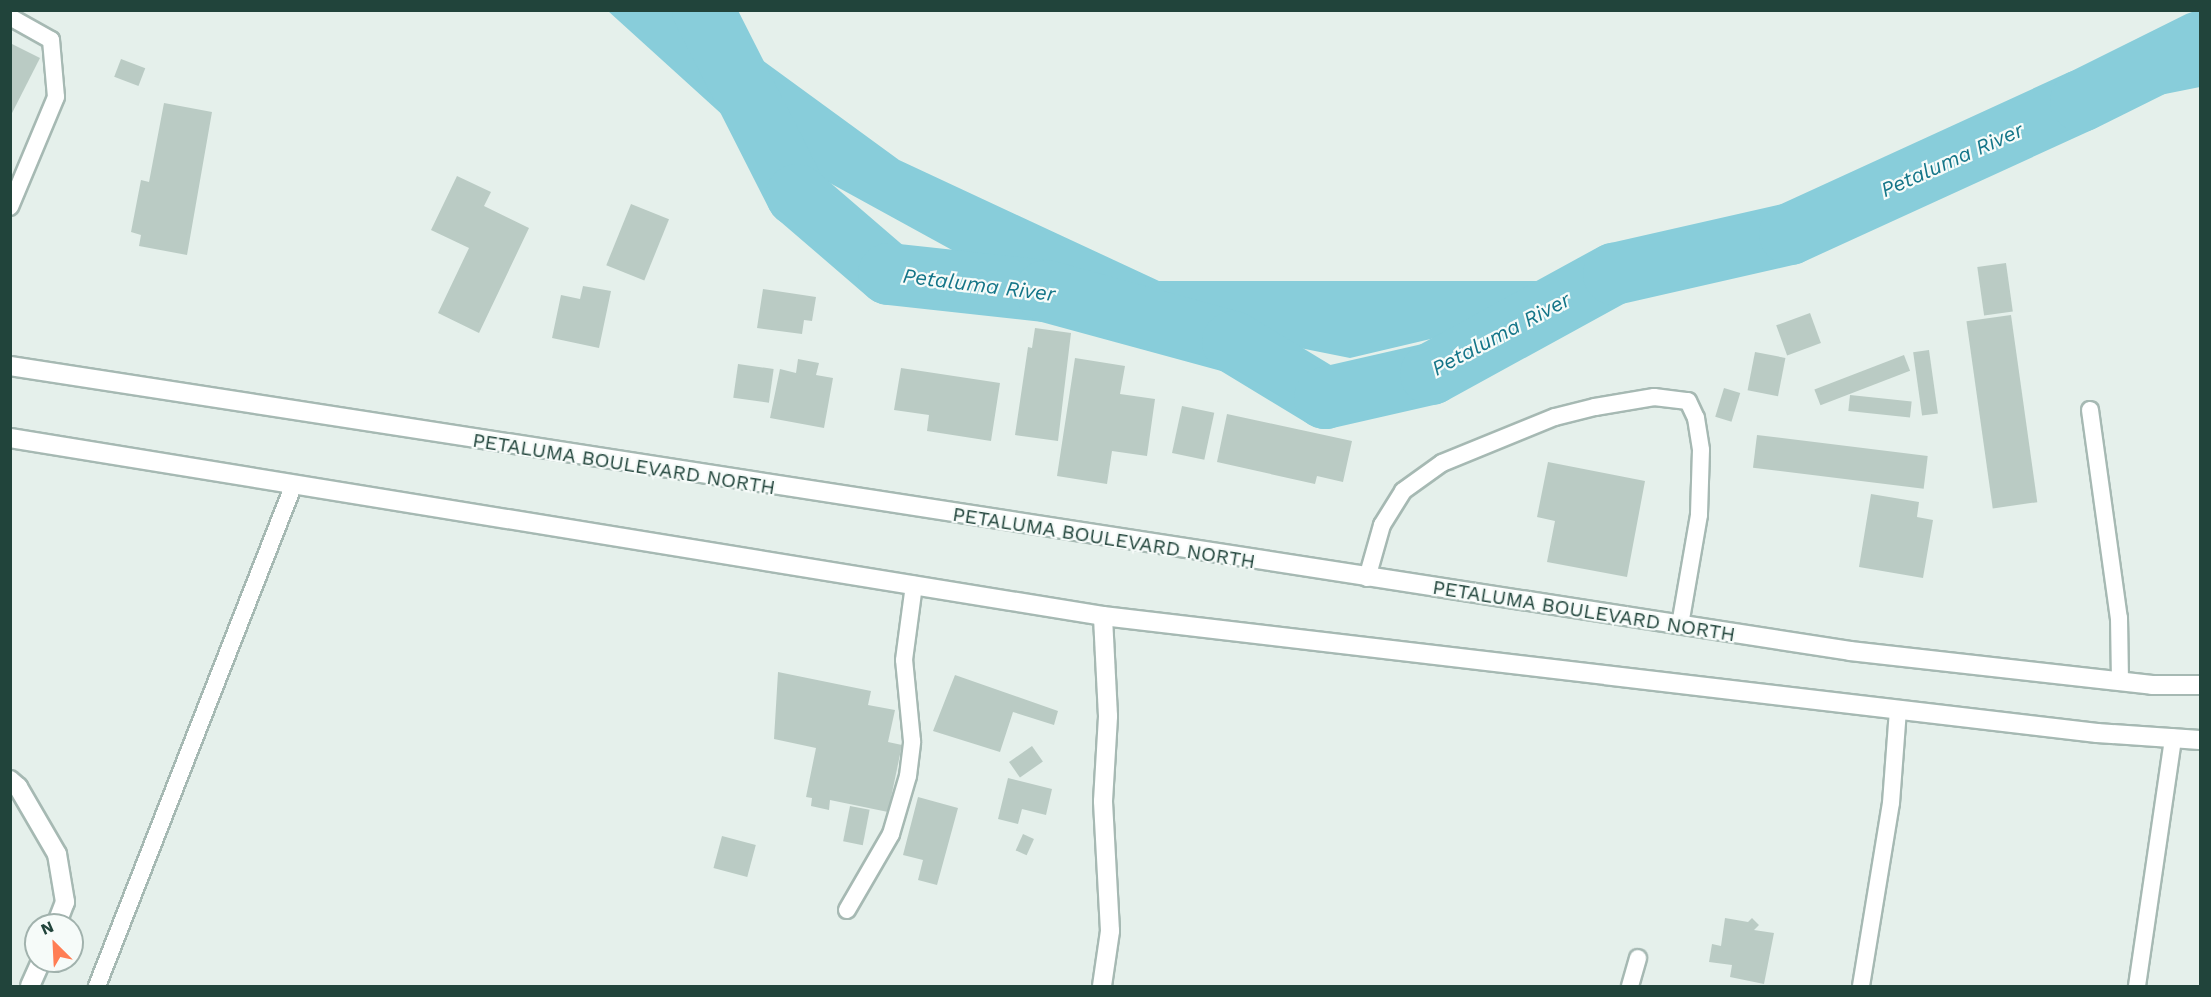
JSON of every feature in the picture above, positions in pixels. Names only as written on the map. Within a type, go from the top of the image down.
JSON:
[{"type":"main road","name":"PETALUMA BOULEVARD NORTH","points":[[10,366],[1850,651],[2120,681],[2200,685]]},
{"type":"main road","points":[[10,438],[1103,616],[1898,709],[2200,740]]},
{"type":"main road","points":[[1102,987],[1110,931],[1103,801],[1108,716],[1103,616]]},
{"type":"main road","points":[[10,780],[18,787],[57,854],[65,902],[61,913]]},
{"type":"main road","points":[[30,987],[36,973]]},
{"type":"lane","points":[[10,17],[51,40],[56,97],[10,207]]},
{"type":"lane","points":[[1367,578],[1382,525],[1403,491],[1442,463],[1555,417],[1654,397],[1688,401],[1696,418],[1701,450],[1699,515],[1680,625]]},
{"type":"lane","points":[[2090,410],[2119,618],[2120,681]]},
{"type":"lane","points":[[98,987],[294,484]]},
{"type":"lane","points":[[847,910],[891,834],[908,776],[912,741],[904,660],[914,585]]},
{"type":"lane","points":[[1861,987],[1891,803],[1898,709]]},
{"type":"lane","points":[[2137,987],[2173,738]]},
{"type":"lane","points":[[1630,987],[1638,958]]},
{"type":"water","points":[[608,11],[695,11],[899,160],[1159,281],[1572,281],[1817,201],[2190,33],[2200,31],[2200,87],[2045,118],[1652,287],[1350,358],[1034,295],[748,138]]},
{"type":"building","points":[[10,43],[40,58],[10,117]]},
{"type":"building","points":[[121,59],[145,68],[138,86],[114,77]]},
{"type":"building","points":[[164,103],[212,112],[187,255],[139,246],[141,235],[131,232],[141,180],[149,182]]},
{"type":"building","points":[[457,176],[491,192],[484,206],[529,228],[479,333],[438,313],[469,248],[431,230]]},
{"type":"building","points":[[631,204],[669,219],[644,281],[606,265]]},
{"type":"building","points":[[2006,263],[2013,312],[1984,316],[1977,267]]},
{"type":"building","points":[[583,286],[611,291],[599,348],[552,338],[561,295],[580,299]]},
{"type":"building","points":[[763,289],[816,297],[812,321],[804,320],[802,334],[757,328]]},
{"type":"building","points":[[1810,313],[1821,343],[1787,355],[1776,325]]},
{"type":"building","points":[[2011,315],[2037,502],[1993,508],[1966,321]]},
{"type":"building","points":[[1035,328],[1071,333],[1058,441],[1015,435],[1028,347],[1032,348]]},
{"type":"building","points":[[1929,350],[1938,413],[1922,416],[1913,352]]},
{"type":"building","points":[[1755,352],[1785,358],[1778,396],[1748,390]]},
{"type":"building","points":[[1904,355],[1910,371],[1820,405],[1814,389]]},
{"type":"building","points":[[1075,358],[1125,366],[1120,394],[1155,399],[1147,456],[1112,451],[1107,484],[1057,476]]},
{"type":"building","points":[[798,359],[819,363],[816,375],[833,378],[824,428],[770,418],[780,369],[796,373]]},
{"type":"building","points":[[738,364],[774,369],[769,403],[733,398]]},
{"type":"building","points":[[901,368],[1000,383],[991,441],[927,431],[929,415],[894,410]]},
{"type":"building","points":[[1724,388],[1740,393],[1731,422],[1715,417]]},
{"type":"building","points":[[1850,395],[1912,401],[1910,417],[1848,411]]},
{"type":"building","points":[[1182,406],[1214,413],[1204,460],[1172,453]]},
{"type":"building","points":[[1227,414],[1352,441],[1343,482],[1317,476],[1315,484],[1217,462]]},
{"type":"building","points":[[1757,435],[1928,456],[1924,489],[1753,468]]},
{"type":"building","points":[[1548,462],[1645,481],[1627,577],[1547,562],[1555,521],[1537,517]]},
{"type":"building","points":[[1871,494],[1919,502],[1917,517],[1933,520],[1923,578],[1859,567]]},
{"type":"building","points":[[778,672],[871,691],[868,705],[895,710],[888,742],[902,745],[888,812],[830,800],[829,810],[811,806],[812,798],[806,797],[816,748],[774,739]]},
{"type":"building","points":[[955,675],[1058,711],[1054,725],[1013,712],[1000,752],[933,731]]},
{"type":"building","points":[[1032,746],[1043,762],[1020,778],[1009,762]]},
{"type":"building","points":[[1008,778],[1052,789],[1046,815],[1022,809],[1018,824],[998,819]]},
{"type":"building","points":[[918,797],[958,808],[937,885],[918,880],[923,860],[903,855]]},
{"type":"building","points":[[850,806],[870,810],[863,845],[843,841]]},
{"type":"building","points":[[1023,834],[1034,839],[1027,855],[1016,850]]},
{"type":"building","points":[[722,836],[756,845],[747,877],[713,868]]},
{"type":"building","points":[[1725,918],[1748,922],[1752,918],[1759,925],[1754,930],[1774,933],[1764,984],[1730,977],[1732,965],[1709,962],[1712,944],[1721,946]]},
{"type":"waterway","name":"Petaluma River","points":[[703,10],[797,195],[889,274],[1046,291],[1233,342],[1325,398],[1431,374],[1614,274],[1790,234],[2081,101],[2200,42]]}]
